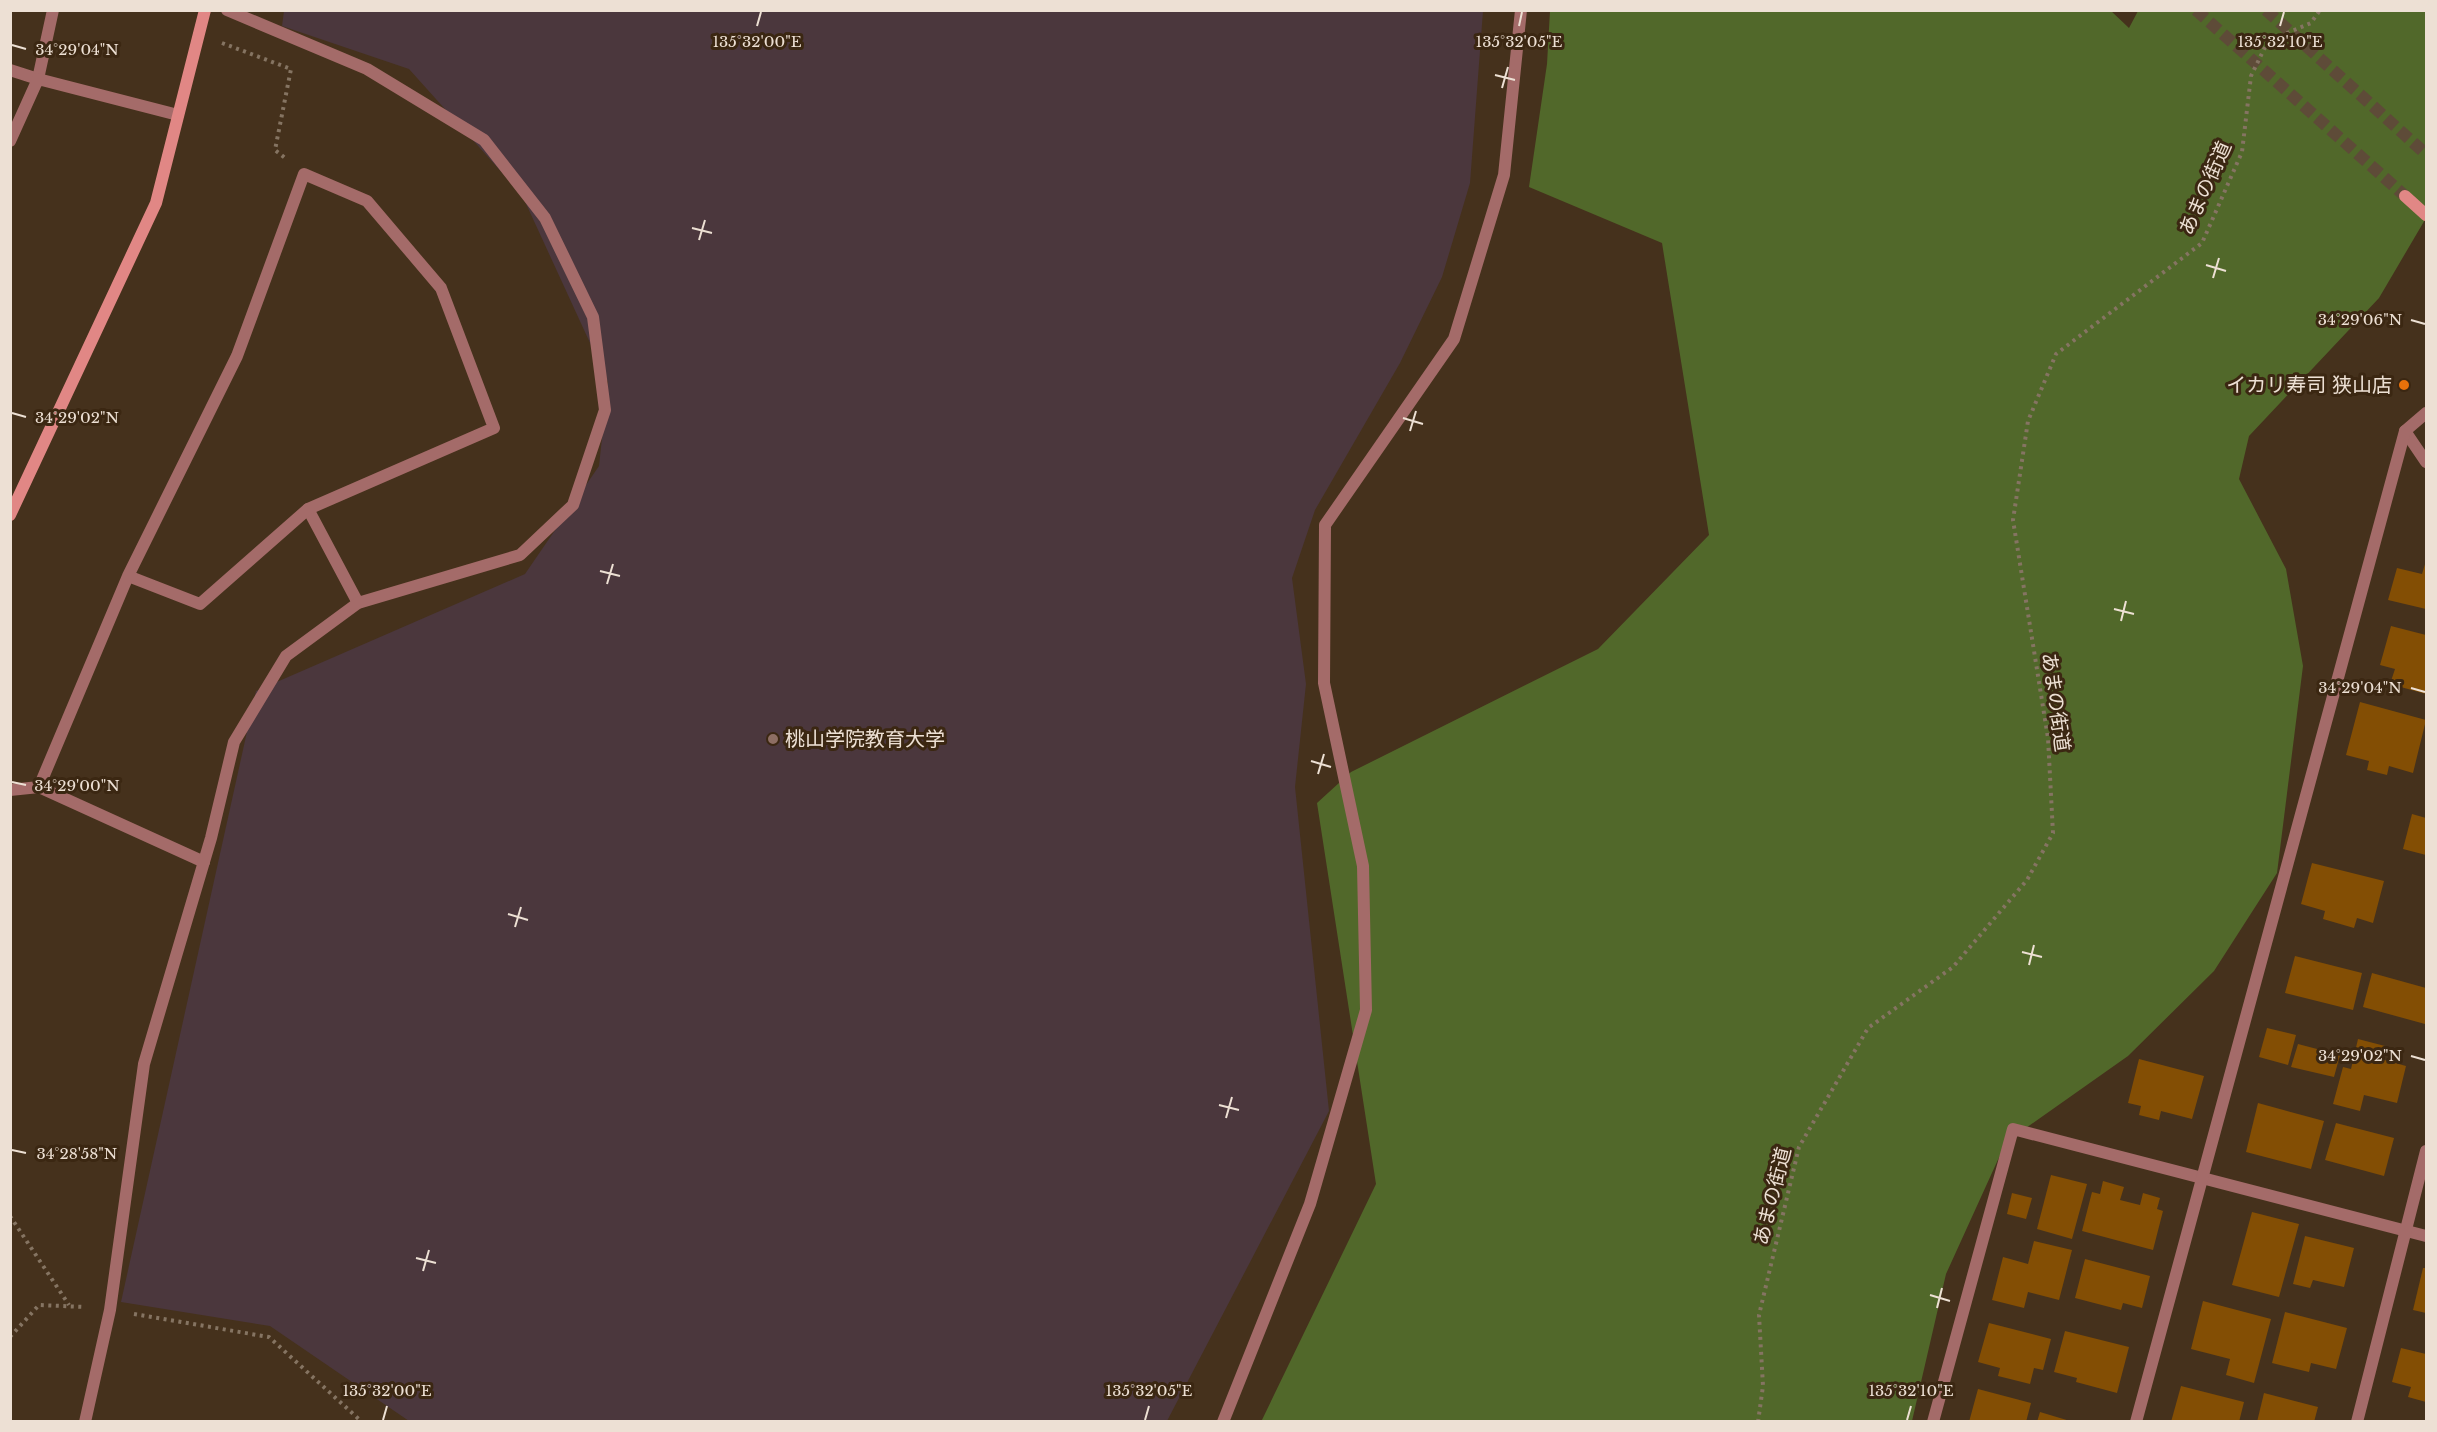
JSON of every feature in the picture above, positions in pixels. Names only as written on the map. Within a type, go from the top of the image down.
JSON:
[{"type":"street","points":[[10,141],[38,79],[53,10]]},
{"type":"street","points":[[10,514],[156,203],[205,10]]},
{"type":"street","points":[[85,1422],[110,1310],[144,1064],[204,862],[234,742],[286,656],[358,603],[520,555],[573,505],[605,410],[593,317],[545,218],[483,140],[367,69],[228,10]]},
{"type":"street","points":[[1223,1422],[1311,1204],[1366,1010],[1363,866],[1324,683],[1325,525],[1454,339],[1504,175],[1521,10]]},
{"type":"street","points":[[10,70],[177,115]]},
{"type":"street","points":[[39,787],[128,576],[237,356],[304,174],[367,201],[441,288],[494,428],[308,509],[200,604],[128,576]]},
{"type":"street","points":[[2404,196],[2427,215]]},
{"type":"street","points":[[2136,1422],[2405,431],[2427,412]]},
{"type":"street","points":[[2405,431],[2427,462]]},
{"type":"street","points":[[308,509],[358,603]]},
{"type":"street","points":[[10,790],[39,787],[204,862]]},
{"type":"street","points":[[1933,1422],[2013,1129],[2427,1236]]},
{"type":"street","points":[[2357,1422],[2427,1151]]},
{"type":"path","name":"あまの街道","points":[[1758,1422],[1762,1386],[1759,1316],[1798,1147],[1868,1028],[1953,967],[2027,880],[2053,833],[2048,738],[2013,520],[2028,421],[2056,354],[2202,243],[2242,152],[2251,76],[2268,41],[2312,23],[2320,10]]},
{"type":"path","points":[[198,34],[291,69],[275,150],[304,174]]},
{"type":"path","points":[[10,1216],[69,1305]]},
{"type":"path","points":[[10,1337],[39,1305],[69,1305],[269,1337],[363,1422]]},
{"type":"shaded area","name":"桃山学院教育大学","points":[[284,11],[1483,11],[1470,183],[1442,277],[1400,363],[1315,510],[1292,578],[1306,684],[1295,787],[1329,1111],[1167,1421],[409,1421],[270,1326],[121,1302],[256,691],[525,574],[599,466],[608,382],[522,195],[409,69],[282,26]]},
{"type":"green space","points":[[2110,10],[2129,28],[2138,11],[2426,11],[2426,218],[2379,298],[2249,436],[2239,479],[2286,569],[2303,666],[2277,873],[2214,971],[2128,1056],[2006,1142],[1946,1274],[1912,1421],[1261,1422],[1376,1184],[1317,803],[1351,772],[1598,649],[1709,535],[1662,243],[1529,187],[1547,64],[1550,11]]},
{"type":"building","points":[[2426,561],[2426,609],[2388,600],[2397,568],[2422,574]]},
{"type":"building","points":[[2391,626],[2426,635],[2426,694],[2390,684],[2395,669],[2380,665]]},
{"type":"building","points":[[2360,702],[2426,720],[2413,773],[2389,766],[2387,775],[2367,770],[2369,761],[2346,755]]},
{"type":"building","points":[[2412,814],[2426,818],[2426,855],[2403,849]]},
{"type":"building","points":[[2312,863],[2384,881],[2373,923],[2357,918],[2354,928],[2323,919],[2325,911],[2301,904]]},
{"type":"building","points":[[2295,956],[2362,973],[2353,1010],[2285,993]]},
{"type":"building","points":[[2372,973],[2426,988],[2425,1024],[2363,1007]]},
{"type":"building","points":[[2267,1028],[2296,1035],[2288,1065],[2259,1057]]},
{"type":"building","points":[[2358,1039],[2385,1046],[2381,1059],[2406,1066],[2397,1103],[2364,1095],[2360,1111],[2333,1104],[2343,1067],[2351,1069]]},
{"type":"building","points":[[2298,1044],[2340,1055],[2334,1077],[2291,1067]]},
{"type":"building","points":[[2139,1059],[2204,1076],[2192,1119],[2161,1111],[2159,1120],[2139,1115],[2141,1106],[2128,1103]]},
{"type":"building","points":[[2258,1103],[2324,1121],[2311,1169],[2246,1152]]},
{"type":"building","points":[[2336,1123],[2394,1138],[2384,1176],[2325,1160]]},
{"type":"building","points":[[2051,1175],[2087,1184],[2072,1239],[2037,1229]]},
{"type":"building","points":[[2103,1181],[2124,1187],[2120,1200],[2140,1205],[2143,1193],[2160,1198],[2157,1209],[2163,1211],[2153,1250],[2082,1231],[2092,1192],[2100,1194]]},
{"type":"building","points":[[2012,1193],[2032,1198],[2026,1219],[2007,1214]]},
{"type":"building","points":[[2252,1212],[2299,1224],[2279,1297],[2232,1285]]},
{"type":"building","points":[[2305,1236],[2354,1248],[2344,1287],[2313,1280],[2310,1288],[2293,1284]]},
{"type":"building","points":[[2034,1241],[2072,1250],[2059,1300],[2028,1292],[2024,1308],[1992,1300],[2003,1257],[2028,1264]]},
{"type":"building","points":[[2085,1259],[2150,1276],[2142,1308],[2123,1303],[2121,1310],[2075,1298]]},
{"type":"building","points":[[2423,1268],[2426,1268],[2426,1313],[2413,1310]]},
{"type":"building","points":[[2203,1301],[2271,1319],[2254,1383],[2226,1375],[2230,1359],[2191,1349]]},
{"type":"building","points":[[2285,1312],[2347,1328],[2336,1369],[2311,1363],[2309,1372],[2272,1363]]},
{"type":"building","points":[[1989,1323],[2051,1339],[2043,1370],[2034,1368],[2030,1384],[1998,1376],[2000,1368],[1978,1362]]},
{"type":"building","points":[[2065,1331],[2129,1347],[2117,1393],[2076,1382],[2077,1378],[2054,1372]]},
{"type":"building","points":[[2401,1348],[2426,1354],[2426,1402],[2408,1397],[2411,1387],[2392,1382]]},
{"type":"building","points":[[2181,1386],[2244,1402],[2239,1422],[2171,1422]]},
{"type":"building","points":[[1978,1389],[2031,1403],[2026,1422],[1969,1422]]},
{"type":"building","points":[[2264,1393],[2318,1407],[2314,1422],[2257,1422]]},
{"type":"building","points":[[2040,1412],[2070,1421],[2070,1422],[2037,1422]]},
{"type":"tunnel","points":[[2196,10],[2405,196]]},
{"type":"tunnel","points":[[2266,10],[2426,154]]},
{"type":"place","name":"イカリ寿司 狭山店","points":[[2404,385]]},
{"type":"place","name":"桃山学院教育大学","points":[[773,739]]}]
